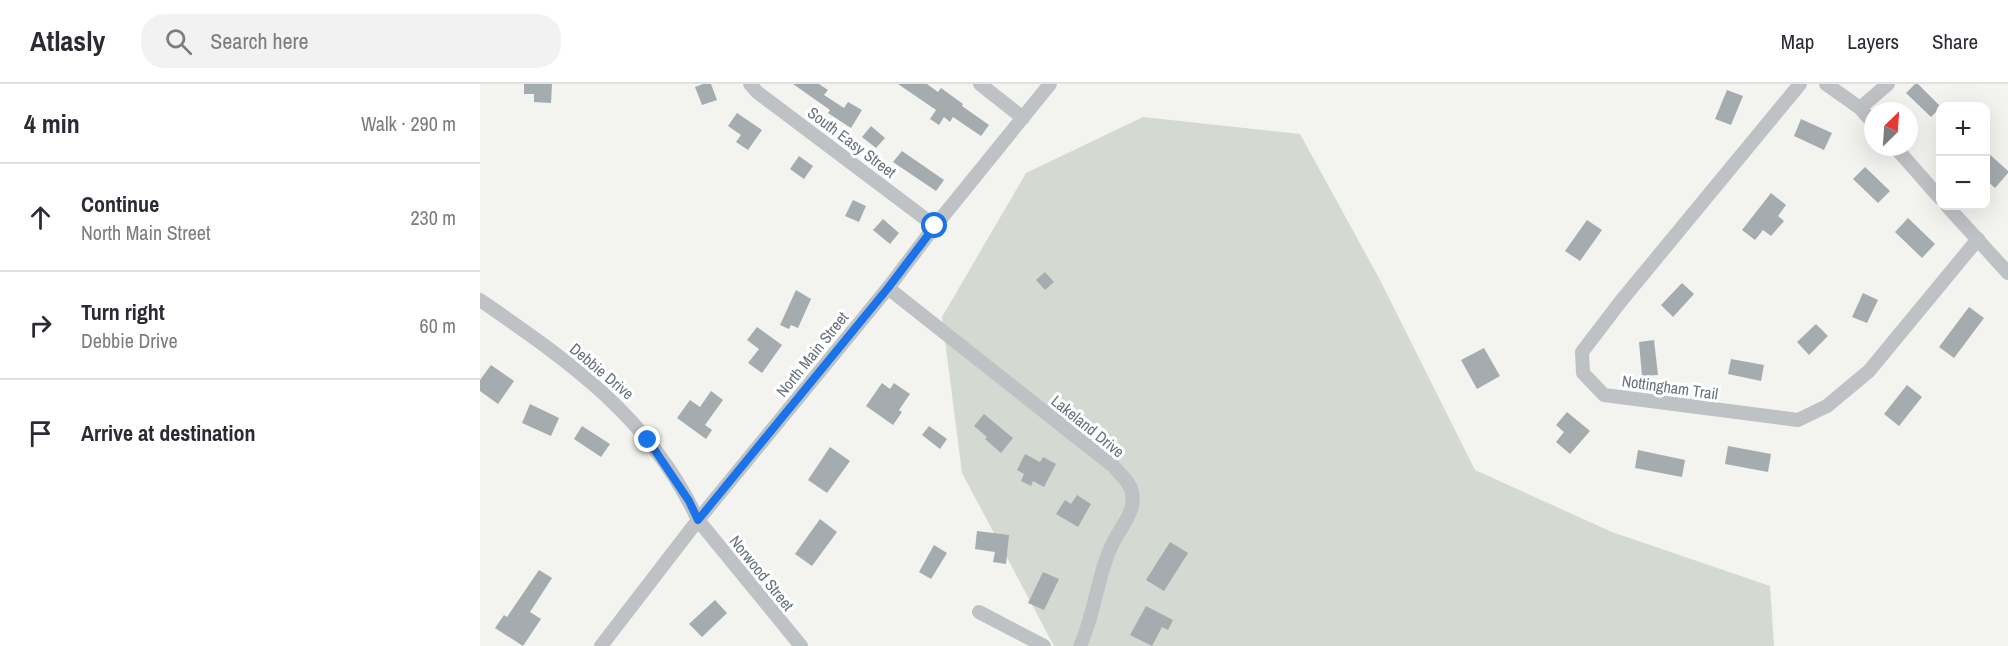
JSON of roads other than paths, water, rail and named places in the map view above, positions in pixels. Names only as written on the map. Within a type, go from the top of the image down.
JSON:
[{"type":"street","name":"South Easy Street","points":[[750,84],[757,92],[935,226]]},
{"type":"street","points":[[980,84],[1023,118]]},
{"type":"street","name":"North Main Street","points":[[601,646],[698,520],[888,288],[1050,84]]},
{"type":"street","name":"Nottingham Trail","points":[[1800,84],[1616,307],[1582,352],[1583,373],[1605,395],[1798,420],[1827,406],[1869,371],[1978,239]]},
{"type":"street","points":[[1826,84],[1864,113]]},
{"type":"street","points":[[1860,108],[1888,84]]},
{"type":"street","points":[[1902,156],[1936,193]]},
{"type":"street","points":[[1951,210],[2008,273]]},
{"type":"street","name":"Lakeland Drive","points":[[888,288],[1113,466],[1125,478],[1132,491],[1132,508],[1108,556],[1080,646]]},
{"type":"street","name":"Debbie Drive","points":[[480,300],[586,377],[627,415],[648,440],[689,501],[698,520]]},
{"type":"street","name":"Norwood Street","points":[[698,520],[801,646]]},
{"type":"street","points":[[979,612],[1044,646]]}]
